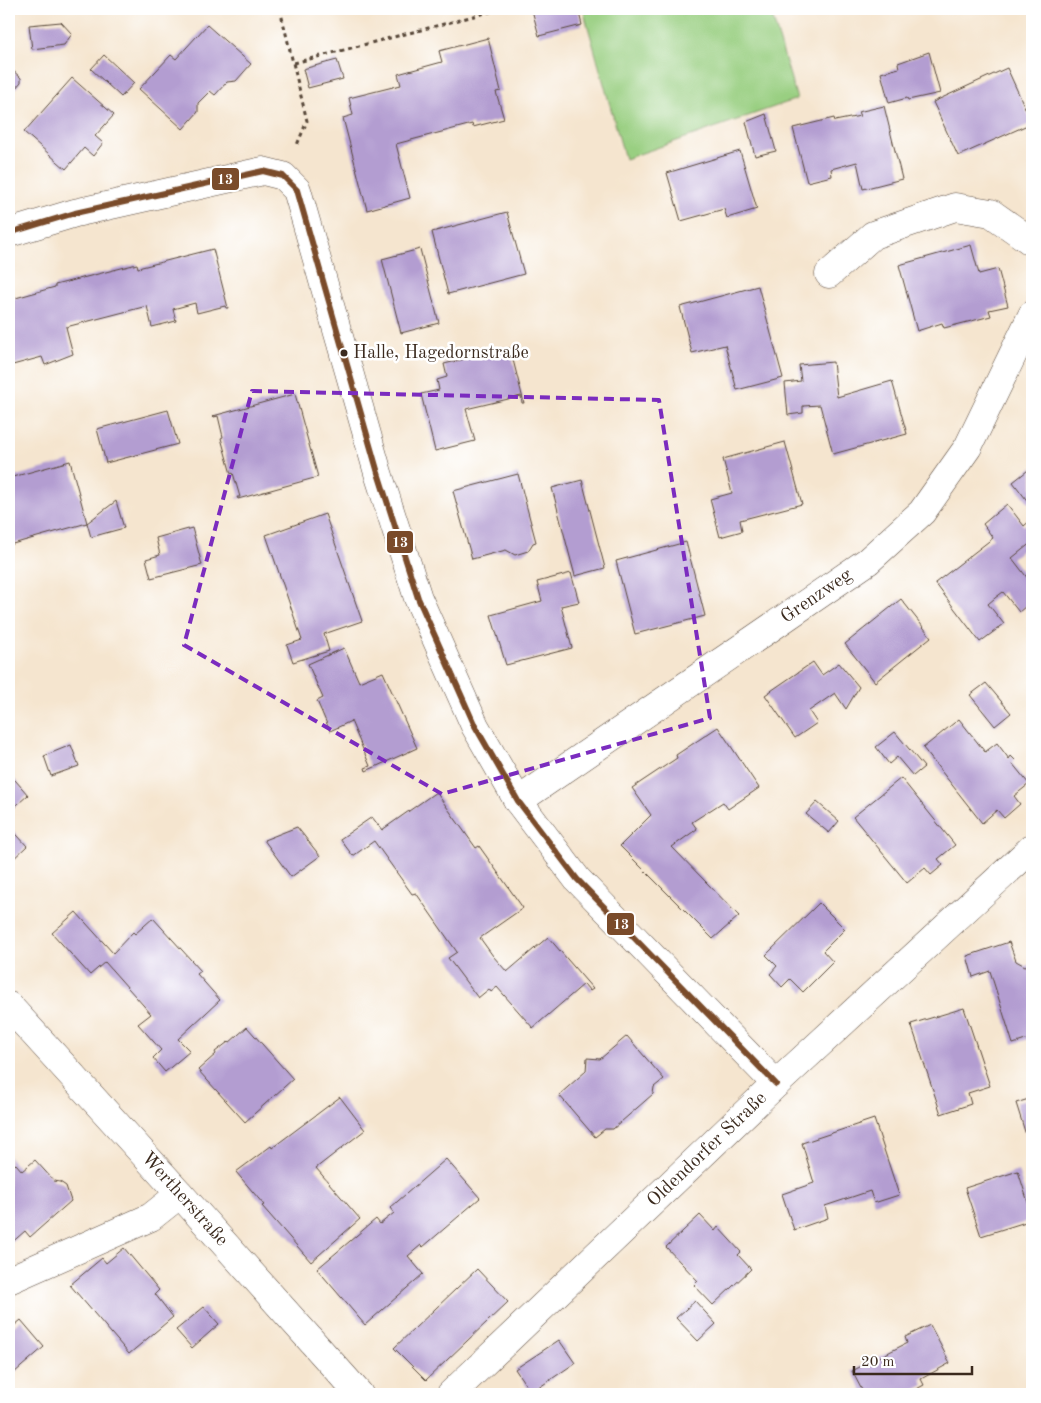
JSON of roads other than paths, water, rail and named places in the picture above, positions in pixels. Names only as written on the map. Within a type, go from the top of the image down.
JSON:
[{"type":"street","points":[[9,233],[75,213],[263,171],[283,176],[297,190],[378,473],[418,598],[475,726],[518,801],[577,878],[776,1084]]},
{"type":"street","points":[[830,274],[873,235],[955,207],[991,213],[1032,242]]},
{"type":"street","name":"Grenzweg","points":[[518,801],[868,561],[922,512],[968,447],[1032,315]]},
{"type":"street","name":"Oldendorfer Straße","points":[[451,1394],[776,1084],[1028,860]]},
{"type":"street","name":"Wertherstraße","points":[[9,1006],[359,1394]]},
{"type":"street","points":[[9,1280],[152,1217],[180,1194]]},
{"type":"place","name":"Halle, Hagedornstraße","points":[[344,353]]}]
